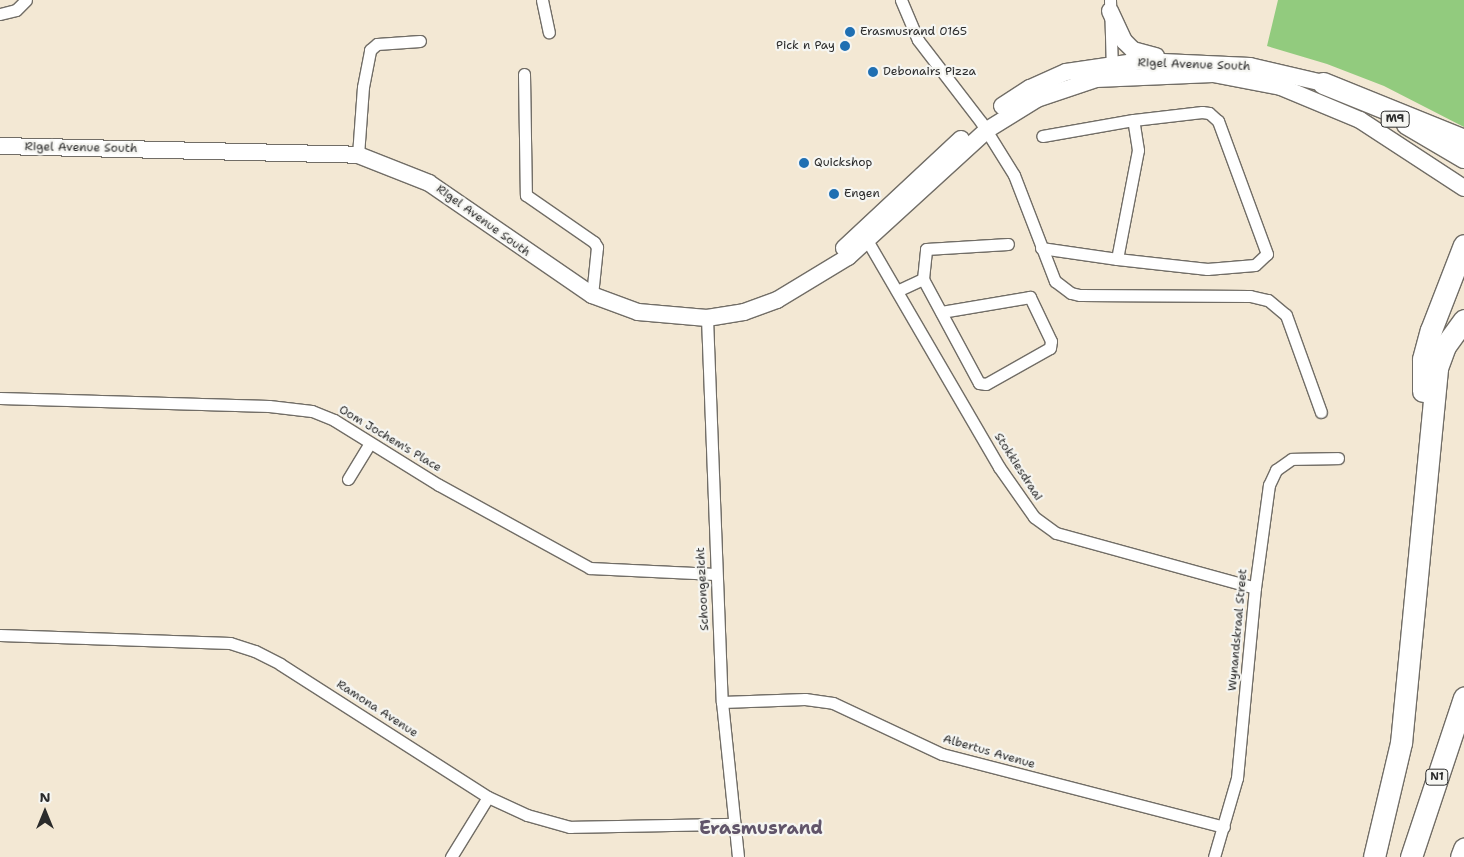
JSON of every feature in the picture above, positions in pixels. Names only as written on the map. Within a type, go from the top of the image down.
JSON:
[{"type":"highway","points":[[1323,83],[1464,140]]},
{"type":"highway","points":[[1418,554],[1423,359],[1430,330],[1464,244]]},
{"type":"highway","points":[[1374,857],[1401,743],[1437,368],[1445,346],[1464,320]]},
{"type":"highway","name":"N1","points":[[1410,857],[1464,698]]},
{"type":"highway","points":[[1461,857],[1464,849]]},
{"type":"main road","points":[[1110,5],[1124,41],[1134,50],[1149,55],[1221,64]]},
{"type":"main road","name":"Rigel Avenue South","points":[[1112,71],[1141,61],[1221,64],[1277,71],[1323,83],[1416,130],[1464,159]]},
{"type":"main road","name":"Rigel Avenue South","points":[[0,146],[358,155],[429,183],[592,296],[638,312],[707,318],[744,312],[777,300],[826,268],[848,257],[865,236],[984,126],[1030,88],[1054,76],[1112,71],[1212,74],[1281,87],[1360,120],[1464,188]]},
{"type":"street","points":[[0,14],[16,10],[26,0]]},
{"type":"street","points":[[542,0],[549,32]]},
{"type":"street","points":[[901,0],[918,40],[984,126],[1014,175],[1055,281],[1072,293],[1250,296],[1268,300],[1286,315],[1321,412]]},
{"type":"street","points":[[1110,5],[1112,71]]},
{"type":"street","points":[[358,155],[363,88],[370,50],[377,44],[420,41]]},
{"type":"street","points":[[524,74],[526,195],[594,242],[597,247],[592,296]]},
{"type":"street","points":[[1041,248],[1207,269],[1255,265],[1267,254],[1218,121],[1209,113],[1202,112],[1133,120],[1042,136]]},
{"type":"street","points":[[1117,259],[1138,150],[1133,120]]},
{"type":"street","name":"Stokkiesdraai","points":[[865,236],[1020,500],[1043,524],[1056,533],[1255,588]]},
{"type":"street","points":[[941,312],[1030,297],[1051,341],[1050,348],[986,384],[979,383],[923,279],[926,249],[1008,244]]},
{"type":"street","points":[[897,291],[923,279]]},
{"type":"street","name":"Schoongezicht","points":[[707,318],[722,702],[732,824],[738,857]]},
{"type":"street","name":"Oom Jochem's Place","points":[[0,398],[299,408],[334,420],[554,551],[590,568],[716,574]]},
{"type":"street","points":[[348,480],[370,443]]},
{"type":"street","name":"Wynandskraal Street","points":[[1214,857],[1237,778],[1255,588],[1269,485],[1281,464],[1299,458],[1338,458]]},
{"type":"street","name":"Ramona Avenue","points":[[0,635],[230,643],[255,651],[488,796],[527,815],[570,827],[732,824]]},
{"type":"street","name":"Albertus Avenue","points":[[722,702],[805,699],[833,703],[942,754],[1224,827]]},
{"type":"street","points":[[450,857],[488,796]]},
{"type":"green space","points":[[1278,0],[1464,0],[1464,127],[1384,86],[1327,64],[1267,46]]},
{"type":"place","name":"Erasmusrand 0165","points":[[850,32]]},
{"type":"place","name":"Pick n Pay","points":[[845,46]]},
{"type":"place","name":"Debonairs Pizza","points":[[873,72]]},
{"type":"place","name":"Quickshop","points":[[804,163]]},
{"type":"place","name":"Engen","points":[[834,194]]},
{"type":"district","name":"Erasmusrand","points":[[761,828]]}]
